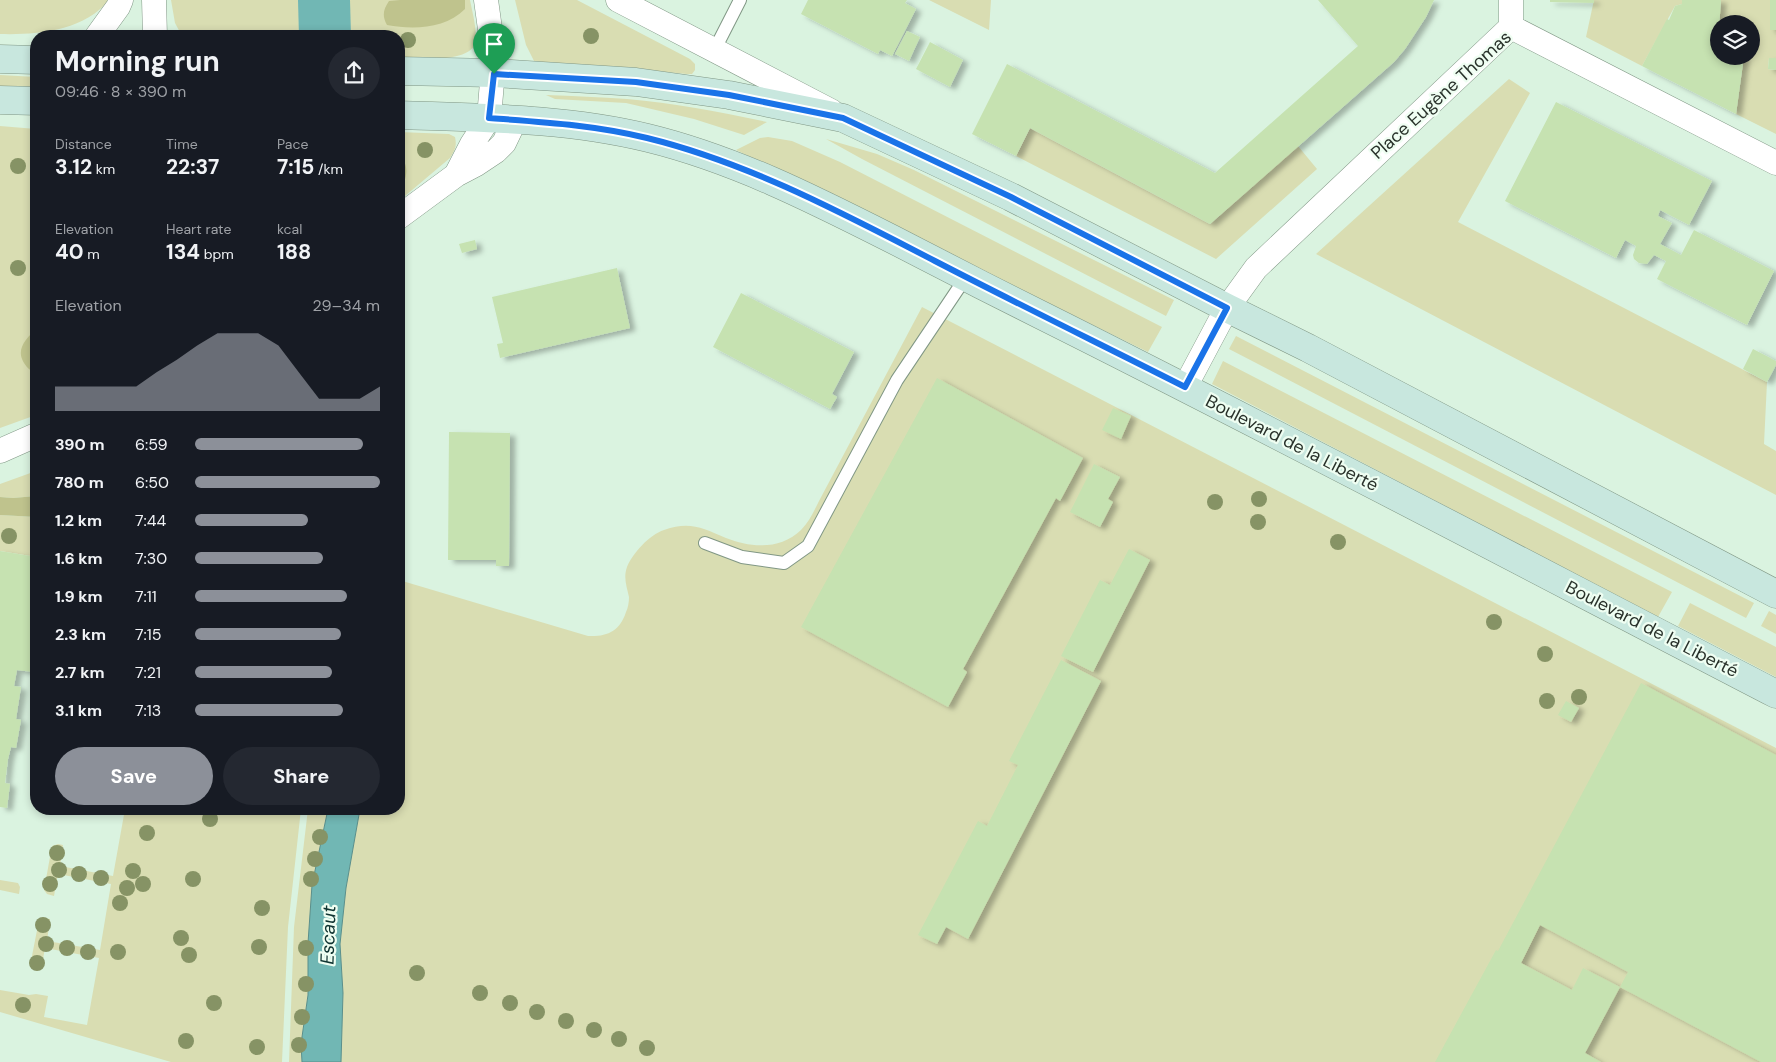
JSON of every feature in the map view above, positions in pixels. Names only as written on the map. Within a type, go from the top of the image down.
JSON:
[{"type":"main road","points":[[405,71],[636,82],[729,95],[843,118],[1011,197],[1308,348],[1776,594]]},
{"type":"main road","name":"Boulevard de la Liberté","points":[[405,115],[502,119],[585,126],[646,137],[699,152],[748,170],[814,199],[1185,387],[1776,694]]},
{"type":"street","points":[[101,30],[121,0]]},
{"type":"street","points":[[154,0],[155,30]]},
{"type":"street","points":[[405,213],[456,175],[472,144],[502,119],[494,74],[493,42],[486,0]]},
{"type":"street","points":[[618,0],[843,118]]},
{"type":"street","points":[[1511,0],[1511,27]]},
{"type":"street","name":"Place Eugène Thomas","points":[[1185,387],[1227,308],[1256,268],[1511,27],[1776,163]]},
{"type":"street","points":[[0,451],[30,438]]},
{"type":"lane","points":[[714,49],[740,0]]},
{"type":"lane","points":[[705,542],[742,557],[784,564],[808,546],[897,380],[966,277]]},
{"type":"green space","points":[[0,0],[109,0],[87,19],[73,25],[54,30],[30,30],[30,33],[0,34]]},
{"type":"green space","points":[[171,0],[470,0],[476,38],[471,49],[464,54],[442,59],[405,59],[405,30],[179,30],[175,23]]},
{"type":"green space","points":[[465,0],[465,9],[448,21],[438,24],[418,27],[387,25],[384,19],[384,10],[387,4],[389,1]]},
{"type":"green space","points":[[515,0],[577,0],[690,59],[695,64],[695,70],[692,74],[687,74],[535,63],[526,45]]},
{"type":"green space","points":[[929,0],[991,0],[989,30]]},
{"type":"green space","points":[[1594,0],[1682,0],[1682,4],[1675,6],[1642,66],[1586,37]]},
{"type":"green space","points":[[1721,0],[1770,0],[1770,30],[1776,30],[1776,58],[1769,58],[1768,69],[1776,70],[1776,134],[1736,114],[1743,65],[1760,65],[1760,15],[1720,15]]},
{"type":"green space","points":[[0,75],[30,77],[30,89],[0,87]]},
{"type":"green space","points":[[1509,79],[1530,93],[1458,222],[1767,382],[1764,444],[1776,451],[1776,495],[1316,254]]},
{"type":"green space","points":[[546,95],[645,101],[697,108],[767,122],[744,135],[694,119],[626,103],[555,99]]},
{"type":"green space","points":[[0,126],[30,128],[30,417],[0,428]]},
{"type":"green space","points":[[1030,128],[1210,224],[1298,146],[1317,169],[1216,259],[1016,156]]},
{"type":"green space","points":[[405,132],[449,134],[455,137],[456,143],[450,158],[405,196]]},
{"type":"green space","points":[[768,137],[792,141],[840,162],[1162,327],[1148,352],[736,150],[760,138]]},
{"type":"green space","points":[[826,139],[877,154],[914,170],[1174,300],[1166,316]]},
{"type":"green space","points":[[922,307],[1776,748],[1776,1062],[341,1062],[343,993],[340,944],[346,888],[359,815],[405,815],[405,582],[588,636],[607,634],[620,624],[628,607],[629,597],[625,579],[627,567],[642,545],[658,532],[673,527],[689,526],[745,544],[775,544],[784,541],[801,530],[813,512]]},
{"type":"green space","points":[[29,336],[30,370],[25,365],[21,353],[21,348]]},
{"type":"green space","points":[[1236,336],[1754,603],[1746,618],[1229,349]]},
{"type":"green space","points":[[1223,361],[1672,592],[1658,617],[1212,384]]},
{"type":"green space","points":[[30,473],[30,497],[0,497],[0,484]]},
{"type":"green space","points":[[0,497],[30,497],[30,517],[0,515]]},
{"type":"green space","points":[[0,515],[30,517],[30,556],[0,551]]},
{"type":"green space","points":[[1690,603],[1776,647],[1776,677],[1678,626]]},
{"type":"green space","points":[[1769,611],[1776,615],[1776,634],[1761,626]]},
{"type":"green space","points":[[124,815],[300,815],[288,927],[282,1062],[171,1062],[0,1012],[0,990],[29,995],[36,994],[48,996],[44,1017],[87,1025],[99,958],[45,948],[41,970],[34,968],[31,961],[39,920],[43,918],[50,919],[47,941],[100,950],[111,884],[58,874],[54,896],[47,894],[44,890],[52,846],[63,845],[60,866],[113,876]]},
{"type":"green space","points":[[307,815],[327,815],[322,836],[308,995],[301,1044],[302,1062],[289,1062],[294,927]]},
{"type":"green space","points":[[0,880],[18,883],[20,887],[19,894],[0,890]]},
{"type":"water","points":[[306,0],[346,0],[346,18],[306,19]]},
{"type":"water","points":[[327,815],[359,815],[346,888],[340,944],[343,993],[341,1062],[302,1062],[301,1044],[308,995],[308,943],[312,885]]},
{"type":"building","points":[[808,0],[907,0],[905,3],[916,9],[892,56],[880,50],[878,54],[801,14]]},
{"type":"building","points":[[1318,0],[1434,0],[1426,17],[1394,62],[1210,224],[1030,128],[1016,156],[972,134],[1007,64],[1215,173],[1358,46]]},
{"type":"building","points":[[1550,0],[1594,0],[1594,3],[1550,2]]},
{"type":"building","points":[[1682,0],[1721,0],[1720,15],[1710,15],[1710,65],[1743,65],[1736,114],[1642,66],[1675,6],[1682,4]]},
{"type":"building","points":[[1770,0],[1776,0],[1776,30],[1770,30]]},
{"type":"building","points":[[907,31],[920,37],[909,61],[895,54]]},
{"type":"building","points":[[930,42],[963,60],[950,87],[916,69]]},
{"type":"building","points":[[1769,58],[1776,58],[1776,70],[1768,69]]},
{"type":"building","points":[[1556,102],[1712,181],[1689,225],[1660,210],[1658,216],[1672,223],[1660,244],[1681,255],[1694,230],[1774,271],[1747,325],[1657,279],[1666,261],[1654,255],[1647,264],[1639,263],[1634,259],[1633,255],[1636,246],[1625,240],[1616,258],[1505,201]]},
{"type":"building","points":[[475,240],[477,249],[462,253],[459,244]]},
{"type":"building","points":[[617,268],[630,328],[500,358],[497,344],[503,343],[492,297]]},
{"type":"building","points":[[741,293],[854,352],[832,394],[837,397],[830,409],[713,347]]},
{"type":"building","points":[[1753,349],[1776,361],[1776,365],[1767,382],[1743,369]]},
{"type":"building","points":[[937,378],[1083,458],[1060,501],[1056,498],[963,669],[967,672],[948,707],[801,627]]},
{"type":"building","points":[[1113,408],[1131,416],[1121,439],[1102,430]]},
{"type":"building","points":[[449,432],[510,433],[509,566],[496,566],[496,560],[448,560]]},
{"type":"building","points":[[1094,464],[1120,477],[1108,499],[1113,502],[1100,527],[1070,512]]},
{"type":"building","points":[[1129,549],[1150,560],[1093,672],[1061,656],[1100,580],[1110,585]]},
{"type":"building","points":[[0,551],[30,556],[30,672],[17,670],[14,686],[21,687],[16,719],[21,720],[16,748],[11,747],[8,759],[5,783],[10,784],[7,808],[0,807]]},
{"type":"building","points":[[1061,660],[1101,681],[968,939],[946,927],[937,944],[918,935],[978,821],[987,826],[1018,765],[1009,761]]},
{"type":"building","points":[[1641,683],[1776,755],[1776,1062],[1761,1062],[1620,987],[1585,1053],[1601,1062],[1435,1062],[1496,950],[1498,951]],"holes":[[[1540,925],[1628,972],[1620,987],[1583,968],[1572,990],[1521,963]]]},
{"type":"building","points":[[1566,701],[1579,708],[1571,722],[1558,715]]},
{"type":"waterway","name":"Escaut","points":[[324,0],[325,30]]},
{"type":"route","points":[[494,74],[636,82],[729,95],[843,118],[1011,197],[1227,308],[1185,387],[814,199],[748,170],[699,152],[646,137],[577,124],[489,118],[494,74]]}]
